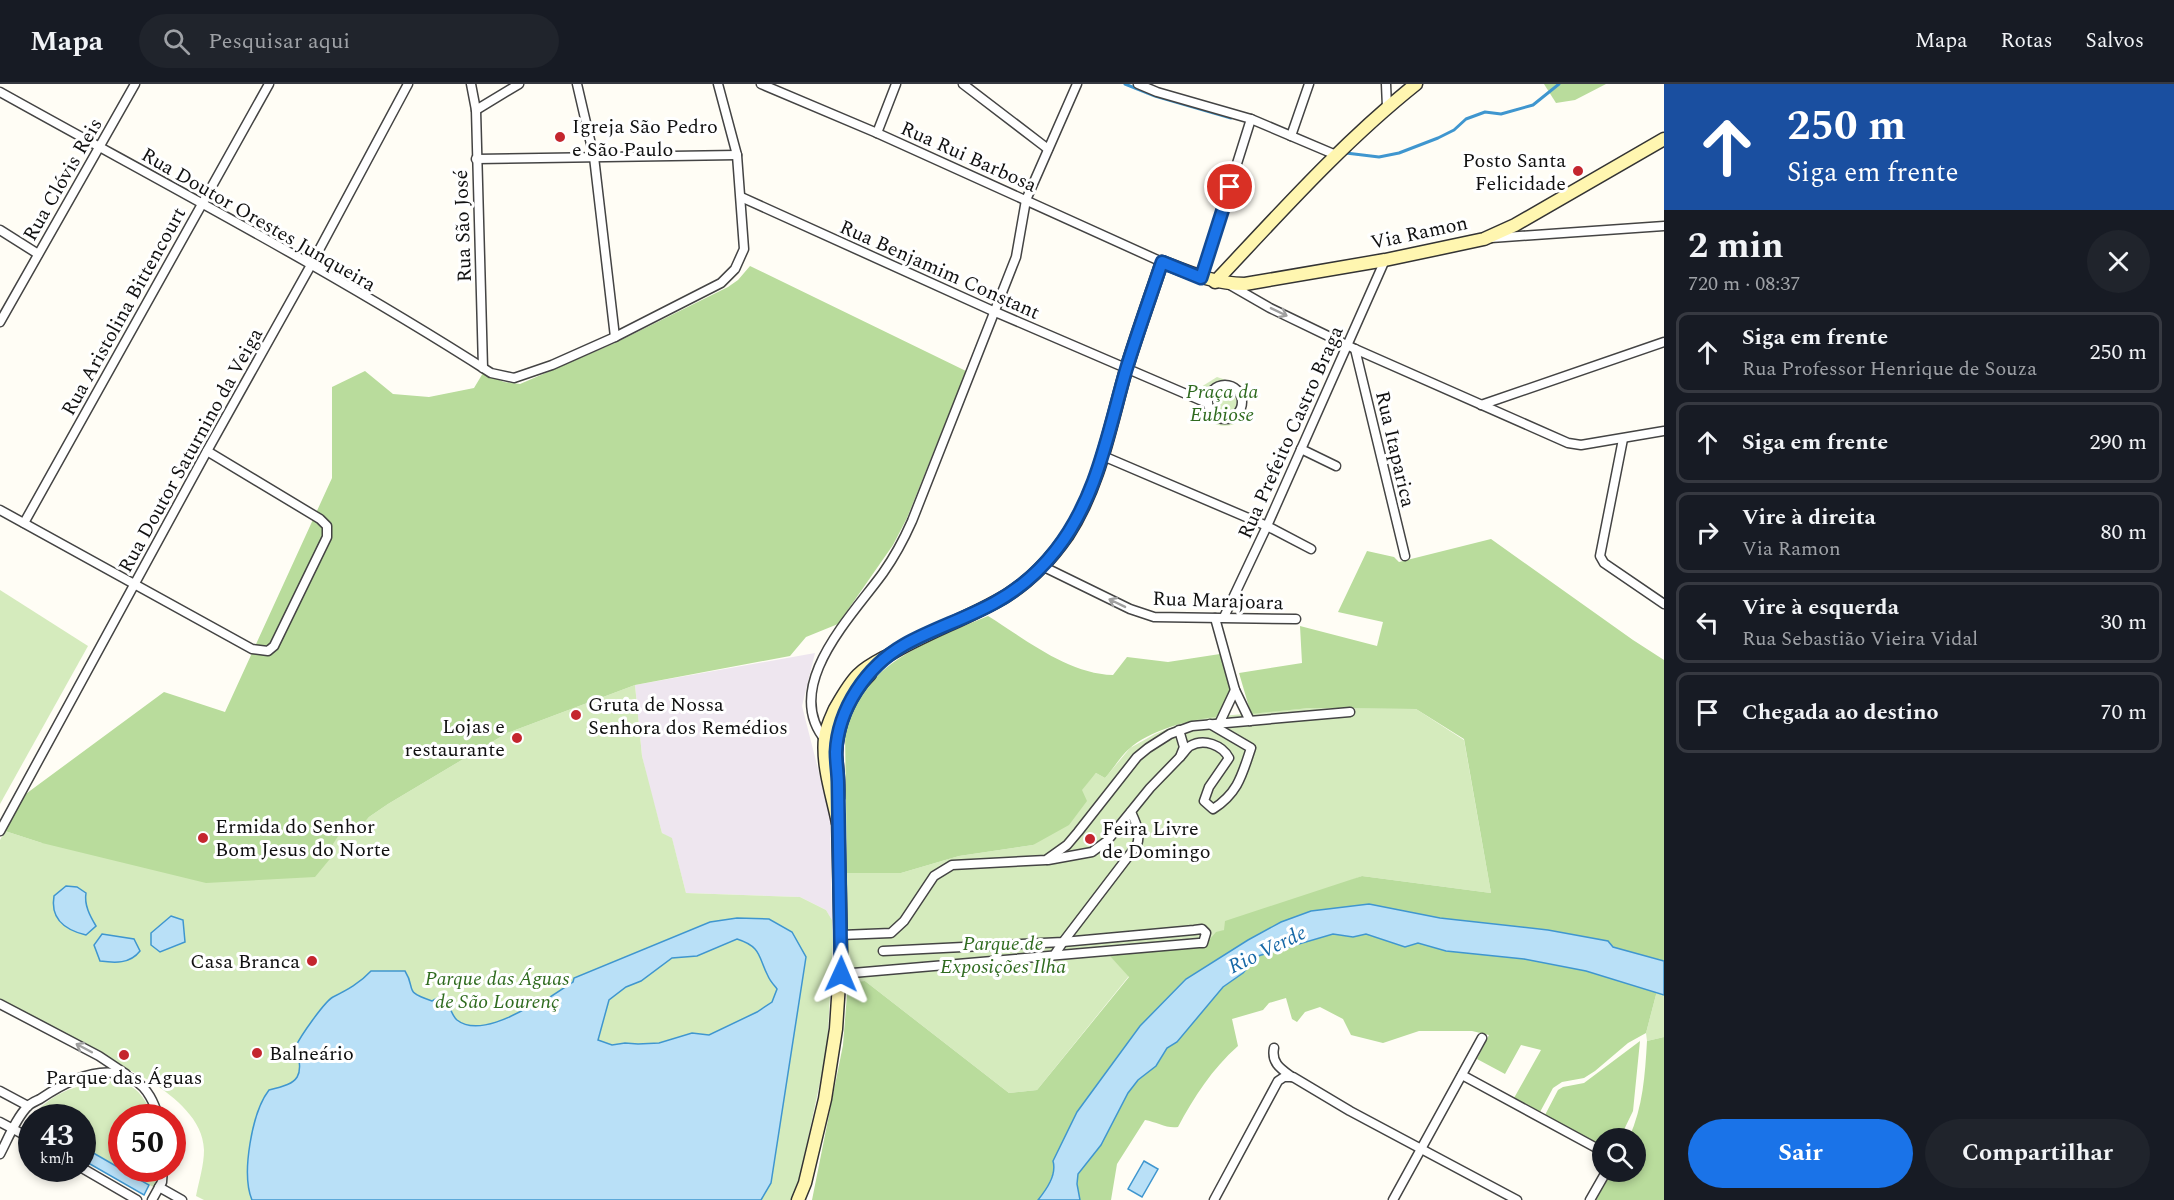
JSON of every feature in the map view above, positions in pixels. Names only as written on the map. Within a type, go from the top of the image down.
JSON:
[{"type":"main road","points":[[1215,282],[1336,154],[1416,84]]},
{"type":"main road","name":"Via Ramon","points":[[1162,262],[1201,278],[1228,284],[1268,281],[1484,239],[1515,225],[1664,139]]},
{"type":"main road","points":[[838,823],[825,757],[825,739],[831,717],[849,686],[866,668],[904,645],[995,602],[1023,583],[1042,566],[1068,534],[1078,517],[1103,456],[1126,369],[1162,262]]},
{"type":"main road","points":[[798,1200],[830,1075],[841,974],[836,753],[840,729],[849,704],[864,679],[890,654]]},
{"type":"street","name":"Rua Clóvis Reis","points":[[0,322],[135,84]]},
{"type":"street","name":"Rua Aristolina Bittencourt","points":[[24,524],[269,84]]},
{"type":"street","name":"Rua Doutor Saturnino da Veiga","points":[[0,831],[408,84]]},
{"type":"street","name":"Rua São José","points":[[471,84],[476,110],[483,368]]},
{"type":"street","points":[[476,110],[519,84]]},
{"type":"street","points":[[577,84],[594,157],[615,337],[721,283],[735,269],[743,254],[737,155],[718,84]]},
{"type":"street","name":"Rua Rui Barbosa","points":[[761,84],[877,133],[1162,262]]},
{"type":"street","points":[[877,133],[896,84]]},
{"type":"street","points":[[963,84],[1048,149]]},
{"type":"street","points":[[836,753],[820,733],[811,711],[813,686],[819,668],[839,631],[882,574],[903,540],[1016,257],[1026,200],[1077,84]]},
{"type":"street","points":[[1138,84],[1157,92],[1251,119],[1336,154]]},
{"type":"street","points":[[1291,136],[1309,84]]},
{"type":"street","points":[[1386,84],[1387,107]]},
{"type":"street","name":"Rua Doutor Orestes Junqueira","points":[[0,92],[202,203],[483,368],[501,376],[513,378],[527,375],[615,337]]},
{"type":"street","points":[[1201,278],[1251,119]]},
{"type":"street","points":[[476,159],[737,155]]},
{"type":"street","name":"Rua Benjamim Constant","points":[[741,197],[993,311],[1207,403]]},
{"type":"street","points":[[1484,239],[1664,226]]},
{"type":"street","points":[[0,230],[38,254]]},
{"type":"street","name":"Rua Prefeito Castro Braga","points":[[1220,618],[1267,526],[1385,260]]},
{"type":"street","points":[[1228,284],[1270,308],[1346,345],[1568,443],[1581,445],[1664,431]]},
{"type":"street","points":[[1481,405],[1664,342]]},
{"type":"street","name":"Rua Itaparica","points":[[1355,349],[1404,556]]},
{"type":"street","points":[[1224,385],[1233,386],[1240,393],[1243,401],[1241,410],[1235,417],[1226,420],[1217,418],[1210,412],[1207,403],[1209,394],[1215,387],[1224,385]]},
{"type":"street","points":[[1623,439],[1600,556],[1604,563],[1664,604]]},
{"type":"street","points":[[1301,449],[1336,466]]},
{"type":"street","points":[[0,510],[252,649],[268,651],[274,646],[327,537],[327,526],[320,519],[207,451]]},
{"type":"street","points":[[1103,456],[1267,526],[1311,549]]},
{"type":"street","name":"Rua Marajoara","points":[[1042,566],[1144,615],[1169,618],[1296,619]]},
{"type":"street","points":[[1220,618],[1235,690],[1250,721]]},
{"type":"street","points":[[1220,722],[1235,690]]},
{"type":"street","points":[[1046,860],[1073,838],[1137,757],[1179,730],[1220,722],[1350,712]]},
{"type":"street","points":[[841,935],[891,933],[904,921],[934,876],[952,866],[1046,860],[1092,852],[1107,841],[1190,746],[1212,743],[1222,749],[1229,758],[1209,787],[1204,801],[1213,808],[1227,800],[1240,782],[1251,748],[1210,724]]},
{"type":"street","points":[[1179,730],[1184,747],[1180,757]]},
{"type":"street","points":[[1055,954],[1137,845],[1138,826],[1131,812]]},
{"type":"street","points":[[841,974],[1055,954],[1199,944],[1203,943],[1207,936],[1202,929],[1063,942],[882,951]]},
{"type":"street","points":[[0,1004],[99,1056],[134,1079],[147,1092],[153,1104]]},
{"type":"street","points":[[1396,1199],[1421,1147],[1482,1038]]},
{"type":"street","points":[[1274,1048],[1273,1055],[1278,1067],[1293,1077],[1350,1111],[1517,1200]]},
{"type":"street","points":[[31,1104],[65,1083],[83,1077],[106,1073],[134,1079]]},
{"type":"street","points":[[1462,1075],[1592,1146]]},
{"type":"street","points":[[1214,1200],[1278,1081],[1284,1077],[1293,1077]]},
{"type":"street","points":[[0,1091],[24,1104]]},
{"type":"street","points":[[0,1122],[18,1131]]},
{"type":"street","points":[[0,1154],[18,1122]]},
{"type":"street","points":[[96,1176],[137,1200]]},
{"type":"street","points":[[152,1200],[160,1182]]},
{"type":"street","points":[[1590,1200],[1600,1182]]},
{"type":"street","points":[[159,1187],[182,1200]]},
{"type":"shaded area","points":[[815,653],[802,706],[830,816],[832,920],[826,910],[800,897],[686,893],[672,839],[662,833],[649,786],[642,756],[635,685]]},
{"type":"green space","points":[[1544,84],[1606,84],[1575,100],[1556,103]]},
{"type":"green space","points":[[750,266],[966,371],[907,518],[893,545],[838,624],[806,637],[790,656],[635,685],[507,733],[388,804],[369,817],[353,836],[339,835],[333,844],[334,854],[315,877],[206,883],[42,843],[5,831],[23,796],[164,692],[225,712],[332,478],[332,387],[365,371],[393,394],[429,397],[474,388],[483,373],[504,382],[520,384],[615,343],[728,287],[738,280]]},
{"type":"green space","name":"Praça da Eubiose","points":[[1217,377],[1238,384],[1244,396],[1243,415],[1231,425],[1222,426],[1201,415],[1198,397],[1201,387]]},
{"type":"green space","points":[[1491,539],[1664,660],[1664,961],[1612,947],[1608,941],[1548,930],[1440,918],[1281,922],[1186,979],[1140,1026],[1077,1112],[1046,1191],[1038,1200],[812,1200],[843,1045],[848,982],[865,981],[1009,1093],[1037,1090],[1129,977],[1108,954],[1194,948],[1205,945],[1216,932],[1224,930],[1225,921],[1362,876],[1491,893],[1464,739],[1416,709],[1310,708],[1251,714],[1239,673],[1302,663],[1300,626],[1377,646],[1383,622],[1338,612],[1367,551],[1394,557],[1399,562]]},
{"type":"green space","points":[[0,590],[88,646],[0,804]]},
{"type":"green space","points":[[988,616],[1063,662],[1096,673],[1113,675],[1127,657],[1168,662],[1220,654],[1232,690],[1226,704],[1216,717],[1182,723],[1158,731],[1126,752],[1105,778],[1096,773],[1082,790],[1087,801],[1069,825],[1033,845],[959,856],[901,873],[847,873],[845,732],[853,708],[882,672],[901,658],[922,645]]},
{"type":"green space","name":"Parque das Águas de São Lourenç","points":[[635,685],[642,756],[662,833],[672,838],[686,893],[800,897],[826,910],[832,920],[833,942],[827,1049],[795,1200],[204,1200],[196,1196],[203,1161],[202,1139],[199,1129],[186,1110],[186,1104],[180,1104],[152,1082],[0,1001],[0,840],[5,831],[42,843],[332,844],[339,835],[353,836],[369,817],[388,804],[507,733]]},
{"type":"green space","name":"Parque de Exposições Ilha","points":[[1310,708],[1416,709],[1464,740],[1491,893],[1362,876],[1224,930],[1205,945],[1194,948],[1109,955],[1129,976],[1037,1090],[1009,1093],[865,981],[848,982],[847,873],[901,873],[959,856],[1033,845],[1096,773],[1105,778],[1130,748],[1155,734],[1199,718]]},
{"type":"green space","points":[[1333,934],[1353,937],[1366,934],[1405,947],[1418,943],[1446,951],[1524,959],[1586,971],[1657,991],[1646,1033],[1628,1043],[1584,1078],[1562,1082],[1553,1088],[1540,1112],[1514,1098],[1541,1050],[1521,1045],[1505,1074],[1477,1059],[1489,1035],[1472,1031],[1419,1031],[1383,1043],[1351,1035],[1343,1019],[1320,1007],[1305,1012],[1297,1022],[1292,1019],[1286,998],[1269,1003],[1263,1010],[1232,1019],[1238,1046],[1204,1084],[1178,1127],[1145,1120],[1117,1164],[1111,1200],[1080,1200],[1078,1174],[1101,1145],[1128,1093],[1138,1080],[1156,1066],[1167,1048],[1177,1042],[1223,987],[1243,973],[1259,956]]},
{"type":"green space","points":[[1657,991],[1664,995],[1664,1037],[1647,1041],[1646,1033]]},
{"type":"green space","points":[[1664,1037],[1664,1200],[1596,1200],[1606,1182],[1646,1182],[1646,1128],[1633,1128],[1644,1078],[1647,1041]]},
{"type":"green space","points":[[1640,1041],[1633,1111],[1625,1128],[1592,1128],[1592,1141],[1545,1115],[1558,1090],[1584,1083]]},
{"type":"green space","points":[[103,1081],[122,1083],[135,1089],[147,1104],[108,1104],[108,1161],[96,1154],[96,1104],[45,1104],[55,1096]]},
{"type":"green space","points":[[144,1182],[156,1182],[155,1188]]},
{"type":"water","points":[[66,886],[77,887],[86,893],[87,906],[96,926],[86,935],[66,927],[54,911],[54,896]]},
{"type":"water","name":"Rio Verde","points":[[1369,904],[1440,918],[1548,930],[1608,941],[1613,947],[1664,961],[1664,995],[1586,971],[1524,959],[1446,951],[1418,943],[1405,947],[1366,934],[1353,937],[1333,934],[1258,956],[1243,973],[1223,987],[1177,1042],[1167,1048],[1156,1066],[1138,1080],[1128,1093],[1101,1145],[1078,1174],[1080,1200],[1038,1200],[1050,1182],[1053,1161],[1077,1112],[1140,1026],[1186,979],[1281,922],[1311,911]]},
{"type":"water","points":[[171,916],[183,920],[185,942],[160,952],[151,945],[151,933]]},
{"type":"water","points":[[737,918],[769,919],[792,932],[806,957],[771,1183],[761,1200],[252,1200],[249,1189],[248,1160],[253,1128],[263,1100],[269,1090],[287,1085],[297,1077],[300,1065],[296,1046],[324,1005],[333,997],[358,983],[371,971],[405,971],[413,992],[417,995],[432,1001],[445,994],[457,1020],[475,1026],[485,1025],[507,1018],[533,1004],[538,1005],[573,982],[574,978],[710,922]],"holes":[[[737,939],[745,942],[758,953],[769,978],[777,989],[772,1002],[757,1012],[709,1035],[692,1033],[659,1043],[638,1044],[612,1045],[598,1040],[609,1000],[626,987],[641,981],[672,958],[697,956]]]},
{"type":"water","points":[[102,934],[134,939],[140,951],[127,960],[100,961],[94,945]]},
{"type":"water","points":[[96,1154],[108,1161],[108,1174],[96,1167]]},
{"type":"water","points":[[1144,1161],[1158,1169],[1142,1197],[1128,1189]]},
{"type":"water","points":[[121,1182],[144,1182],[149,1185],[144,1195]]},
{"type":"waterway","points":[[1125,84],[1155,96],[1231,118]]},
{"type":"waterway","points":[[1346,153],[1379,157],[1399,153],[1438,138],[1454,130],[1466,119],[1485,112],[1501,114],[1533,105],[1559,84]]},
{"type":"place","name":"Igreja São Pedro e São Paulo","points":[[560,137]]},
{"type":"place","name":"Posto Santa Felicidade","points":[[1578,171]]},
{"type":"place","name":"Gruta de Nossa Senhora dos Remédios","points":[[576,715]]},
{"type":"place","name":"Lojas e restaurante","points":[[517,738]]},
{"type":"place","name":"Ermida do Senhor Bom Jesus do Norte","points":[[203,838]]},
{"type":"place","name":"Feira Livre de Domingo","points":[[1090,839]]},
{"type":"place","name":"Casa Branca","points":[[312,961]]},
{"type":"place","name":"Balneário","points":[[257,1053]]},
{"type":"place","name":"Parque das Águas","points":[[124,1055]]},
{"type":"route","points":[[841,974],[836,753],[840,729],[849,704],[864,679],[890,654],[1009,594],[1056,551],[1087,499],[1103,456],[1126,369],[1162,262],[1201,278],[1230,187]]}]
